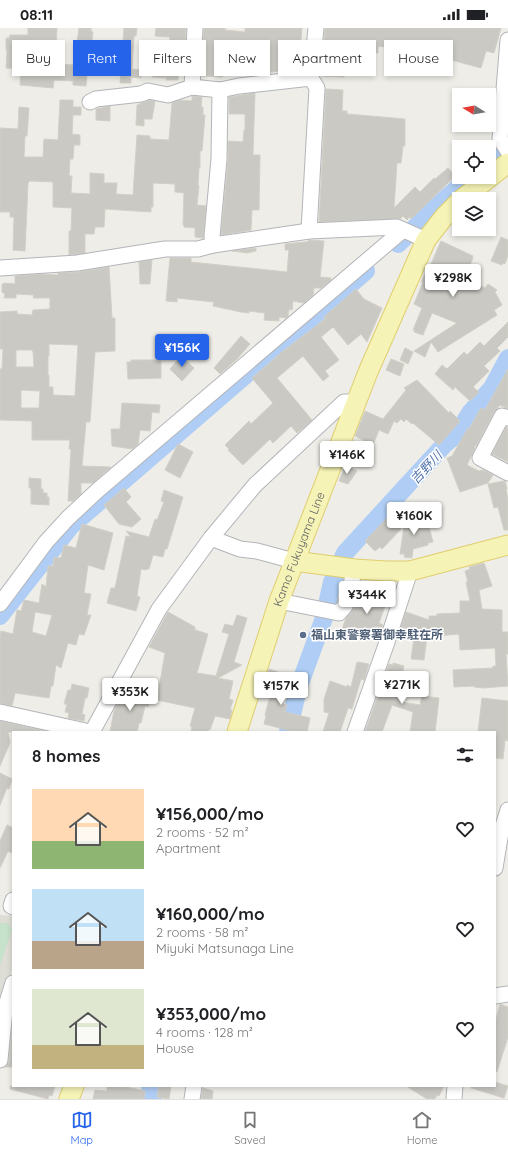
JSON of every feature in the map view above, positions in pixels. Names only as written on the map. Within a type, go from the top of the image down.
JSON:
[{"type":"main road","points":[[471,192],[508,163]]},
{"type":"main road","name":"Kamo Fukuyama Line","points":[[237,731],[279,602],[294,561],[356,402],[404,288],[413,234],[444,217],[452,209]]},
{"type":"main road","points":[[294,561],[386,571],[410,571],[508,545]]},
{"type":"main road","points":[[69,1099],[74,1087]]},
{"type":"street","points":[[192,87],[195,28]]},
{"type":"street","points":[[309,231],[317,88],[311,78],[316,28]]},
{"type":"street","points":[[508,40],[500,139],[508,151]]},
{"type":"street","points":[[90,102],[96,99],[141,94],[148,91],[168,95],[192,87],[220,90],[311,78]]},
{"type":"street","points":[[213,245],[212,236],[219,159],[220,90]]},
{"type":"street","points":[[0,268],[76,263],[165,249],[198,249],[213,245],[309,231],[397,227],[413,234],[98,490],[73,513],[46,542],[5,591],[0,604]]},
{"type":"street","points":[[92,731],[160,609],[211,538],[255,485],[344,402],[356,402]]},
{"type":"street","points":[[508,418],[502,416],[480,458],[508,473]]},
{"type":"street","points":[[211,538],[240,549],[257,551],[294,561]]},
{"type":"street","points":[[279,602],[339,613],[344,606],[344,567]]},
{"type":"street","points":[[355,731],[410,571]]},
{"type":"street","points":[[0,712],[86,731]]},
{"type":"street","points":[[496,862],[501,832],[508,810]]},
{"type":"street","points":[[0,1060],[5,1008],[12,986]]},
{"type":"street","points":[[496,996],[508,994]]},
{"type":"street","points":[[192,1099],[194,1087]]},
{"type":"street","points":[[454,1099],[455,1087]]},
{"type":"shaded area","points":[[0,915],[12,916],[12,970],[6,986],[0,996]]},
{"type":"green space","points":[[0,923],[7,923],[12,929],[0,965]]},
{"type":"building","points":[[28,28],[57,28],[56,40],[12,40],[12,68],[6,68],[6,38],[9,38],[10,35],[28,35]]},
{"type":"building","points":[[79,28],[91,28],[91,31],[93,32],[92,40],[77,40]]},
{"type":"building","points":[[124,28],[137,28],[136,36],[134,36],[132,69],[139,70],[139,76],[141,76],[141,78],[131,77],[131,83],[120,83],[121,76],[131,76],[131,40],[123,40]]},
{"type":"building","points":[[156,28],[186,28],[185,40],[170,40],[170,37],[155,36]]},
{"type":"building","points":[[204,28],[225,28],[225,30],[245,32],[245,28],[302,28],[301,40],[278,40],[278,71],[270,72],[270,40],[214,40],[214,76],[222,77],[202,76],[206,76],[206,40],[204,40]]},
{"type":"building","points":[[325,28],[501,28],[494,53],[486,51],[481,68],[453,60],[453,40],[384,40],[384,47],[378,46],[378,53],[376,53],[376,40],[324,40]]},
{"type":"building","points":[[65,64],[73,65],[73,76],[87,76],[86,86],[73,85],[73,81],[54,80],[53,88],[20,85],[21,76],[65,76]]},
{"type":"building","points":[[178,76],[178,80],[166,80],[167,78],[152,77]]},
{"type":"building","points":[[322,76],[344,76],[344,77]]},
{"type":"building","points":[[326,89],[343,90],[342,111],[347,111],[347,114],[405,119],[405,146],[403,146],[401,163],[397,163],[394,208],[415,187],[420,192],[434,178],[435,179],[448,168],[452,173],[452,179],[411,219],[410,217],[407,220],[403,216],[400,219],[319,222]]},
{"type":"building","points":[[255,93],[253,155],[260,155],[259,210],[252,210],[251,230],[221,235],[228,160],[228,141],[243,142],[245,130],[245,114],[229,114],[229,97]]},
{"type":"building","points":[[192,96],[202,97],[201,107],[203,107],[203,115],[205,115],[202,151],[200,151],[197,205],[206,206],[203,238],[195,237],[195,228],[184,227],[183,225],[184,193],[175,192],[175,184],[153,183],[153,207],[151,207],[151,212],[105,209],[104,227],[95,227],[94,234],[85,234],[85,253],[69,255],[69,231],[71,231],[72,208],[53,207],[53,182],[30,181],[28,183],[25,251],[13,250],[14,217],[10,217],[10,212],[0,212],[0,128],[18,129],[19,107],[29,108],[24,157],[43,157],[44,139],[58,140],[60,100],[73,100],[73,107],[81,107],[81,115],[73,115],[72,134],[80,135],[80,145],[74,145],[73,159],[70,159],[69,176],[72,176],[71,193],[90,194],[90,173],[104,174],[104,183],[117,183],[116,194],[133,195],[137,135],[150,136],[150,139],[169,140],[172,103],[180,100],[192,101]]},
{"type":"building","points":[[149,100],[155,101],[152,119],[144,119],[144,126],[136,125],[137,105]]},
{"type":"building","points":[[110,106],[110,121],[96,120],[96,109]]},
{"type":"building","points":[[501,237],[508,240],[508,255],[505,264],[503,263],[502,265],[491,261]]},
{"type":"building","points":[[310,240],[324,241],[320,277],[331,278],[331,280],[321,288],[314,288],[313,295],[304,303],[293,301],[292,310],[289,309],[288,316],[286,318],[279,317],[279,321],[264,320],[265,313],[249,311],[249,313],[241,312],[213,306],[214,302],[177,298],[177,302],[166,301],[170,258],[191,258],[191,262],[287,272],[289,250],[285,250],[285,244],[306,242]]},
{"type":"building","points":[[441,241],[473,256],[464,278],[485,288],[488,284],[497,290],[495,292],[502,305],[494,310],[497,315],[438,352],[431,342],[425,357],[414,351],[457,323],[432,313],[423,335],[414,332],[415,330],[413,330],[422,308],[414,304],[423,282],[421,282],[427,270],[428,271]]},
{"type":"building","points":[[256,248],[256,251],[247,253],[232,251]]},
{"type":"building","points":[[152,260],[150,284],[140,284],[139,262]]},
{"type":"building","points":[[109,267],[112,318],[115,318],[115,351],[95,352],[90,422],[86,422],[82,466],[111,467],[93,483],[81,483],[81,494],[73,501],[68,501],[71,449],[69,449],[70,440],[32,440],[32,421],[0,420],[0,369],[2,369],[3,349],[0,349],[0,312],[17,311],[17,314],[32,315],[33,310],[50,309],[50,298],[33,298],[34,295],[16,294],[16,298],[4,298],[5,294],[2,292],[2,284],[15,284],[15,276],[41,274],[58,275],[58,273],[78,272]],"holes":[[[49,344],[78,345],[75,396],[53,395],[53,387],[49,387]],[[16,350],[32,350],[34,367],[16,367]],[[21,390],[40,391],[39,408],[21,408]]]},
{"type":"building","points":[[356,289],[364,299],[382,308],[367,342],[361,334],[348,345],[333,327],[321,337],[339,360],[325,371],[329,376],[323,381],[303,356],[277,378],[312,420],[297,433],[291,426],[273,443],[270,439],[243,465],[225,445],[249,421],[251,424],[273,403],[252,378],[282,352],[325,319],[324,317]]},
{"type":"building","points":[[508,322],[508,337],[497,348],[500,351],[484,366],[489,371],[473,387],[479,392],[470,401],[455,387],[453,390],[435,374],[442,365],[447,369],[464,352],[467,355],[480,342],[484,346]]},
{"type":"building","points":[[241,336],[250,344],[237,359],[220,374],[214,368]]},
{"type":"building","points":[[405,348],[413,352],[408,364],[400,360]]},
{"type":"building","points":[[181,356],[194,368],[182,381],[170,369]]},
{"type":"building","points":[[391,359],[404,364],[400,376],[386,370]]},
{"type":"building","points":[[131,360],[161,361],[161,378],[128,379],[127,362],[131,362]]},
{"type":"building","points":[[508,369],[508,409],[500,405],[494,412],[476,446],[474,445],[475,448],[467,465],[479,471],[483,470],[493,475],[488,483],[460,492],[447,458],[452,456],[481,408],[485,410]]},
{"type":"building","points":[[417,380],[449,413],[450,411],[460,421],[439,445],[406,419],[404,422],[401,419],[397,423],[394,421],[388,434],[379,430],[373,445],[355,436],[365,411],[383,419],[406,390],[404,388]]},
{"type":"building","points":[[122,403],[160,405],[159,413],[152,412],[150,431],[140,430],[138,444],[132,449],[112,446],[111,429],[120,429]]},
{"type":"building","points":[[506,427],[508,428],[508,462],[492,454]]},
{"type":"building","points":[[178,444],[193,452],[180,478],[165,470]]},
{"type":"building","points":[[345,466],[357,471],[348,484],[339,481]]},
{"type":"building","points":[[29,478],[41,479],[41,489],[43,489],[43,493],[47,493],[47,497],[49,497],[49,505],[31,504],[31,488],[29,488]]},
{"type":"building","points":[[505,481],[508,500],[508,530],[504,530],[498,507],[494,508],[488,484]]},
{"type":"building","points":[[124,488],[131,497],[126,502],[141,519],[132,527],[119,524],[104,505]]},
{"type":"building","points":[[164,490],[183,497],[167,549],[165,549],[163,557],[153,555],[149,569],[141,569],[137,596],[140,597],[136,611],[107,603],[111,588],[115,588],[126,536],[131,537],[126,531],[149,537],[155,519],[157,520],[164,502],[161,501]]},
{"type":"building","points":[[412,511],[418,516],[410,527],[428,523],[433,542],[413,549],[412,558],[404,557],[405,554],[400,554],[405,520]]},
{"type":"building","points":[[388,517],[401,529],[382,549],[380,547],[375,551],[365,541]]},
{"type":"building","points":[[82,524],[113,533],[104,570],[88,565],[84,593],[91,594],[87,615],[91,615],[84,635],[79,634],[76,645],[68,643],[61,668],[56,665],[53,686],[51,686],[49,698],[15,693],[12,706],[0,703],[1,631],[13,634],[17,610],[21,611],[24,600],[39,603],[42,584],[46,587],[48,566],[53,566],[54,557],[61,558],[64,545],[76,548]],"holes":[[[35,612],[52,615],[46,636],[32,632]]]},
{"type":"building","points":[[484,563],[492,586],[479,590],[482,609],[502,610],[502,632],[508,632],[508,654],[506,654],[508,686],[484,688],[474,686],[454,687],[453,670],[493,668],[493,666],[496,666],[495,648],[460,650],[459,634],[427,637],[424,660],[411,659],[414,638],[409,640],[398,636],[406,612],[429,620],[429,616],[437,616],[437,614],[460,613],[460,601],[470,601],[465,571],[470,569],[469,567]]},
{"type":"building","points":[[359,587],[387,597],[379,623],[383,625],[378,641],[342,629],[346,618],[354,609]]},
{"type":"building","points":[[168,612],[195,627],[195,630],[208,634],[197,673],[216,676],[229,634],[222,632],[225,624],[233,626],[237,615],[247,618],[234,662],[242,665],[218,678],[233,681],[229,699],[233,700],[230,710],[232,710],[230,719],[215,716],[210,730],[191,731],[192,727],[190,726],[195,708],[157,700],[165,653],[149,647]]},
{"type":"building","points":[[357,662],[369,664],[364,680],[361,679],[352,709],[348,708],[340,731],[323,731],[329,713],[324,712],[324,699],[330,681],[351,687]]},
{"type":"building","points":[[393,663],[404,666],[398,691],[404,693],[401,702],[420,705],[422,696],[439,698],[435,731],[410,731],[413,712],[392,705],[382,731],[365,731],[389,664],[393,665]]},
{"type":"building","points":[[269,669],[287,675],[278,703],[287,705],[285,712],[310,718],[307,731],[291,731],[264,724],[270,696],[267,695],[268,692],[262,690]]},
{"type":"building","points":[[72,684],[89,688],[87,698],[85,698],[82,714],[85,715],[84,721],[68,718],[69,713],[65,712],[67,704],[64,704],[68,690],[71,690]]},
{"type":"building","points":[[130,688],[151,694],[148,707],[145,706],[141,723],[139,723],[137,731],[110,731],[114,711],[119,701],[127,703]]},
{"type":"building","points":[[482,698],[508,701],[508,741],[505,740],[503,759],[496,758],[496,731],[478,731]]},
{"type":"building","points":[[0,721],[45,731],[8,732],[10,743],[0,766]]},
{"type":"building","points":[[0,773],[12,779],[9,789],[7,788],[0,805]]},
{"type":"building","points":[[7,825],[12,828],[12,850],[11,853],[8,851],[0,868],[0,841]]},
{"type":"building","points":[[500,1004],[508,1007],[508,1037],[497,1072],[496,1072],[496,1019]]},
{"type":"building","points":[[12,1025],[12,1067],[5,1067],[9,1061]]},
{"type":"building","points":[[496,1082],[508,1086],[504,1098],[471,1088],[496,1087]]},
{"type":"building","points":[[10,1086],[55,1087],[52,1096],[49,1095],[48,1099],[10,1089]]},
{"type":"building","points":[[107,1087],[126,1087],[145,1091],[144,1099],[93,1099],[95,1090],[107,1091]]},
{"type":"building","points":[[159,1087],[171,1087],[169,1099],[157,1097]]},
{"type":"building","points":[[408,1087],[444,1087],[439,1096],[437,1095],[435,1099],[427,1099]]},
{"type":"building","points":[[203,1088],[213,1091],[212,1099],[201,1099]]},
{"type":"waterway","points":[[496,155],[501,150]]},
{"type":"waterway","points":[[398,244],[462,184]]},
{"type":"waterway","points":[[0,616],[71,526],[366,271]]},
{"type":"waterway","name":"吉野川","points":[[288,731],[298,689],[324,618],[332,582],[345,553],[444,445],[457,434],[470,413],[492,388],[508,358]]},
{"type":"waterway","name":"吉野川","points":[[150,1087],[153,1099]]},
{"type":"place","name":"福山東警察署御幸駐在所","points":[[303,635]]}]
